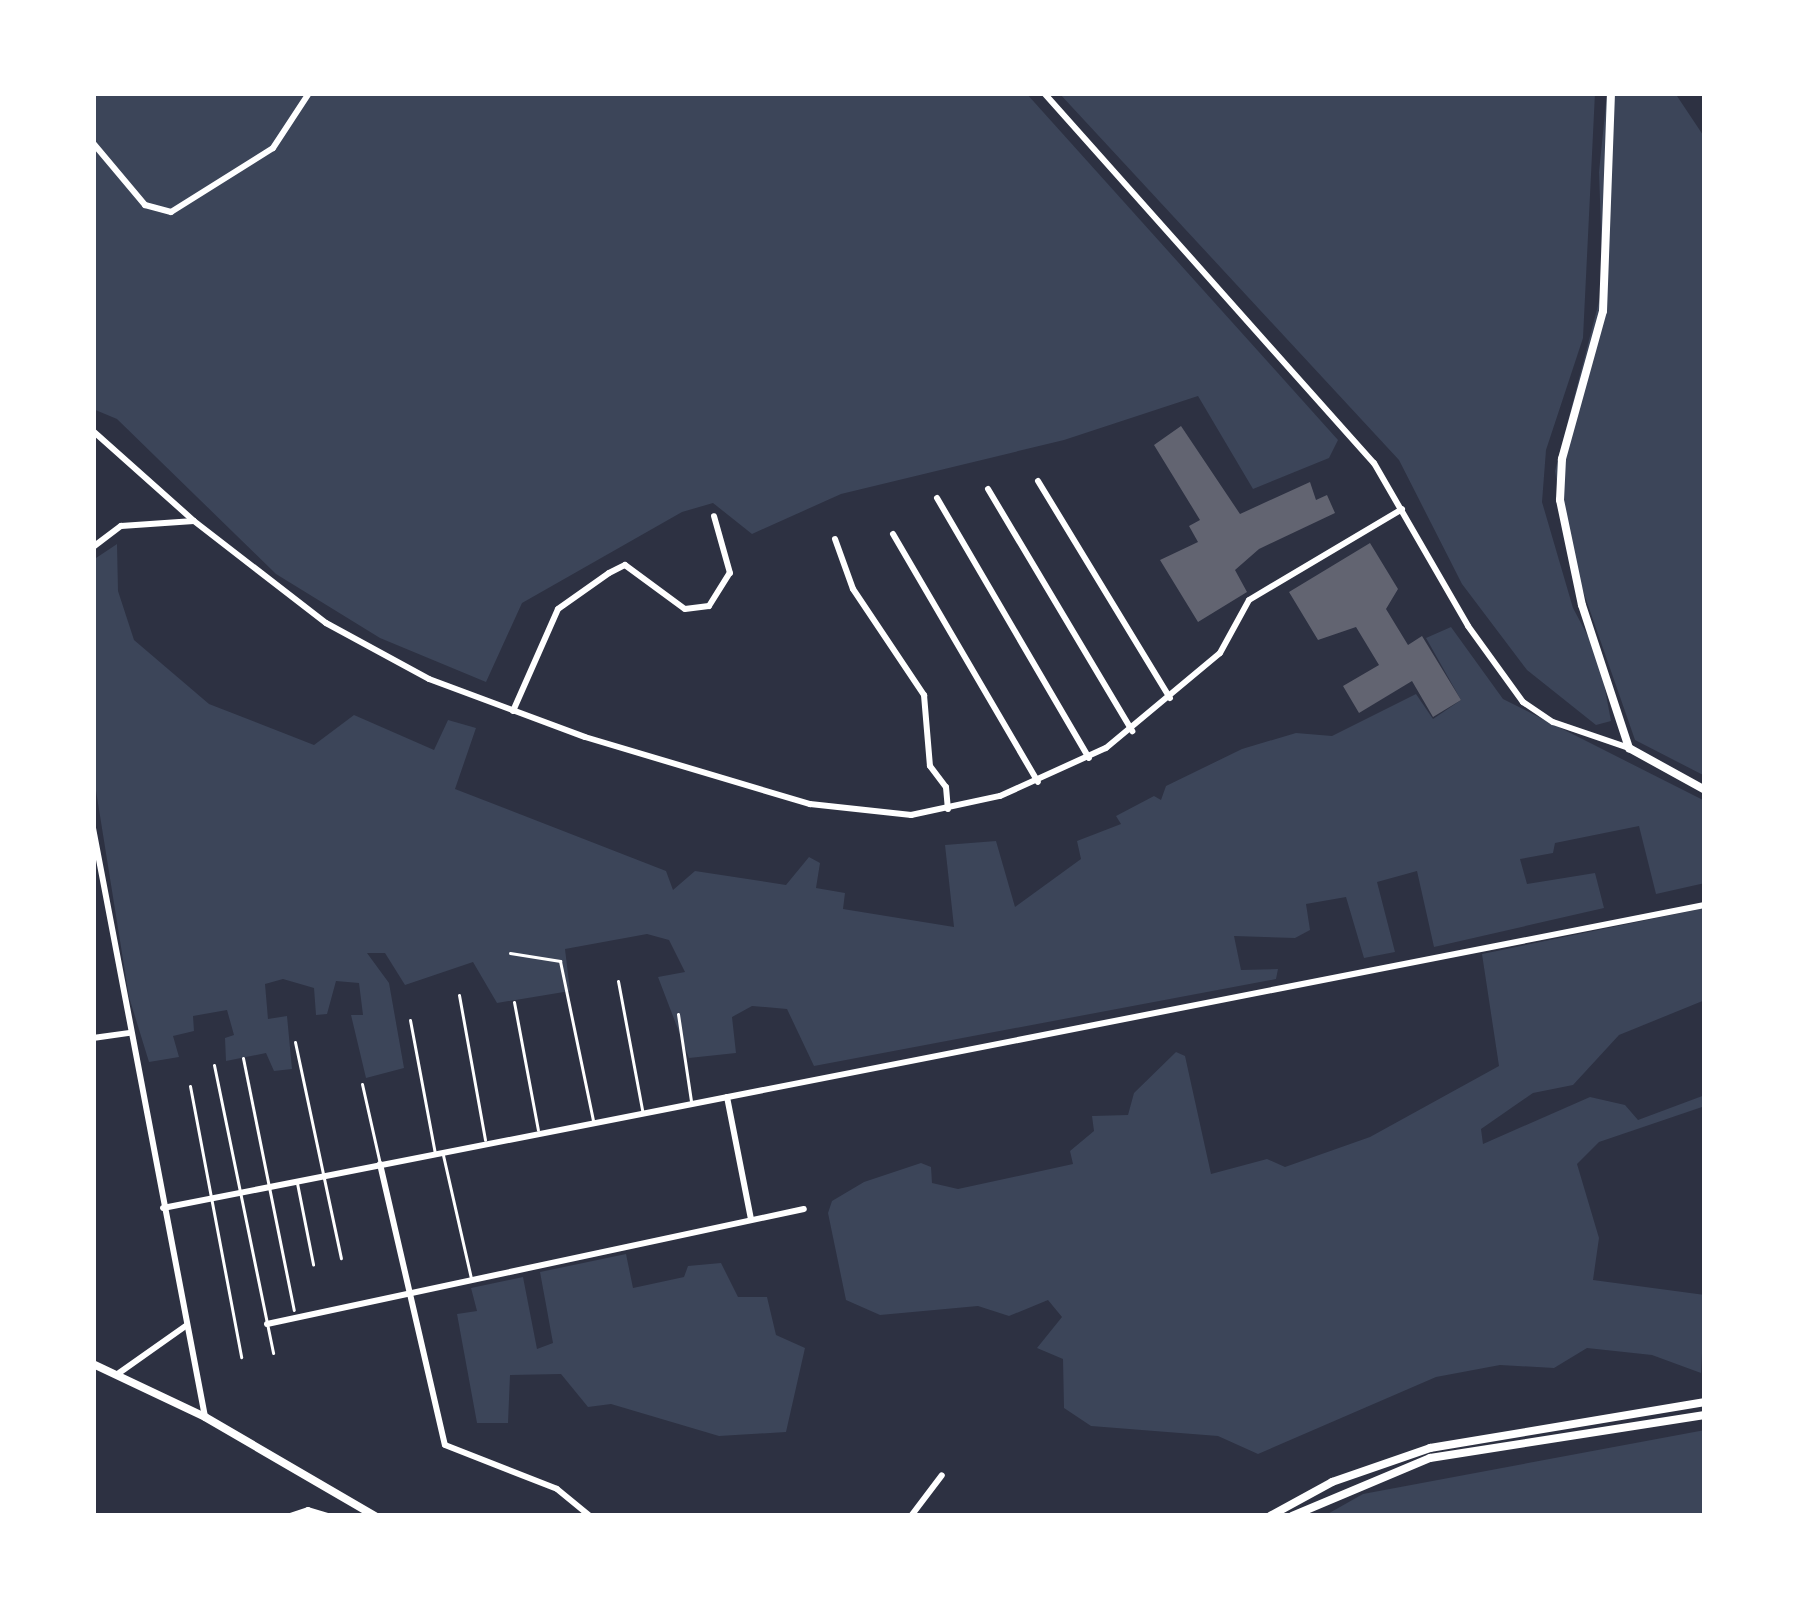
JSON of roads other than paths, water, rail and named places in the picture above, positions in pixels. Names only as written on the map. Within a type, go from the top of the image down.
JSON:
[{"type":"street","points":[[93,143],[146,205],[171,212],[273,148],[309,93]]},
{"type":"street","points":[[1044,93],[1374,463],[1468,626],[1523,701],[1553,722],[1629,748],[1705,790]]},
{"type":"street","points":[[1611,93],[1603,311],[1558,488],[1582,604],[1629,748]]},
{"type":"street","points":[[93,430],[194,520],[326,623],[429,679],[512,711],[810,804],[878,816],[948,809],[1038,782],[1089,758],[1132,731],[1220,653],[1249,601],[1402,509]]},
{"type":"street","points":[[1038,481],[1170,698]]},
{"type":"street","points":[[988,489],[1132,731]]},
{"type":"street","points":[[937,498],[1089,758]]},
{"type":"street","points":[[512,711],[558,609],[609,573],[625,565],[685,609],[709,606],[730,573],[714,516]]},
{"type":"street","points":[[93,547],[121,526],[194,520]]},
{"type":"street","points":[[893,534],[1038,782]]},
{"type":"street","points":[[835,539],[853,589],[924,695],[930,766],[946,787],[948,809]]},
{"type":"street","points":[[93,828],[205,1417]]},
{"type":"street","points":[[163,1208],[1705,905]]},
{"type":"street","points":[[93,1039],[130,1033]]},
{"type":"street","points":[[727,1097],[751,1220]]},
{"type":"street","points":[[380,1165],[450,1453],[557,1489],[590,1516]]},
{"type":"street","points":[[267,1324],[803,1209]]},
{"type":"street","points":[[118,1373],[187,1325]]},
{"type":"street","points":[[93,1364],[205,1417],[375,1516]]},
{"type":"street","points":[[1270,1516],[1332,1482],[1430,1453],[1705,1402]]},
{"type":"street","points":[[1292,1516],[1430,1453],[1705,1415]]},
{"type":"street","points":[[911,1516],[942,1475]]},
{"type":"street","points":[[290,1516],[308,1510],[328,1516]]},
{"type":"lane","points":[[510,953],[560,961],[593,1123]]},
{"type":"lane","points":[[618,981],[643,1114]]},
{"type":"lane","points":[[458,994],[485,1144]]},
{"type":"lane","points":[[514,1002],[538,1134]]},
{"type":"lane","points":[[679,1014],[691,1104]]},
{"type":"lane","points":[[410,1020],[472,1278]]},
{"type":"lane","points":[[295,1042],[341,1258]]},
{"type":"lane","points":[[243,1058],[294,1310]]},
{"type":"lane","points":[[214,1065],[273,1353]]},
{"type":"lane","points":[[362,1084],[380,1165]]},
{"type":"lane","points":[[190,1086],[242,1357]]},
{"type":"lane","points":[[297,1182],[313,1264]]}]
